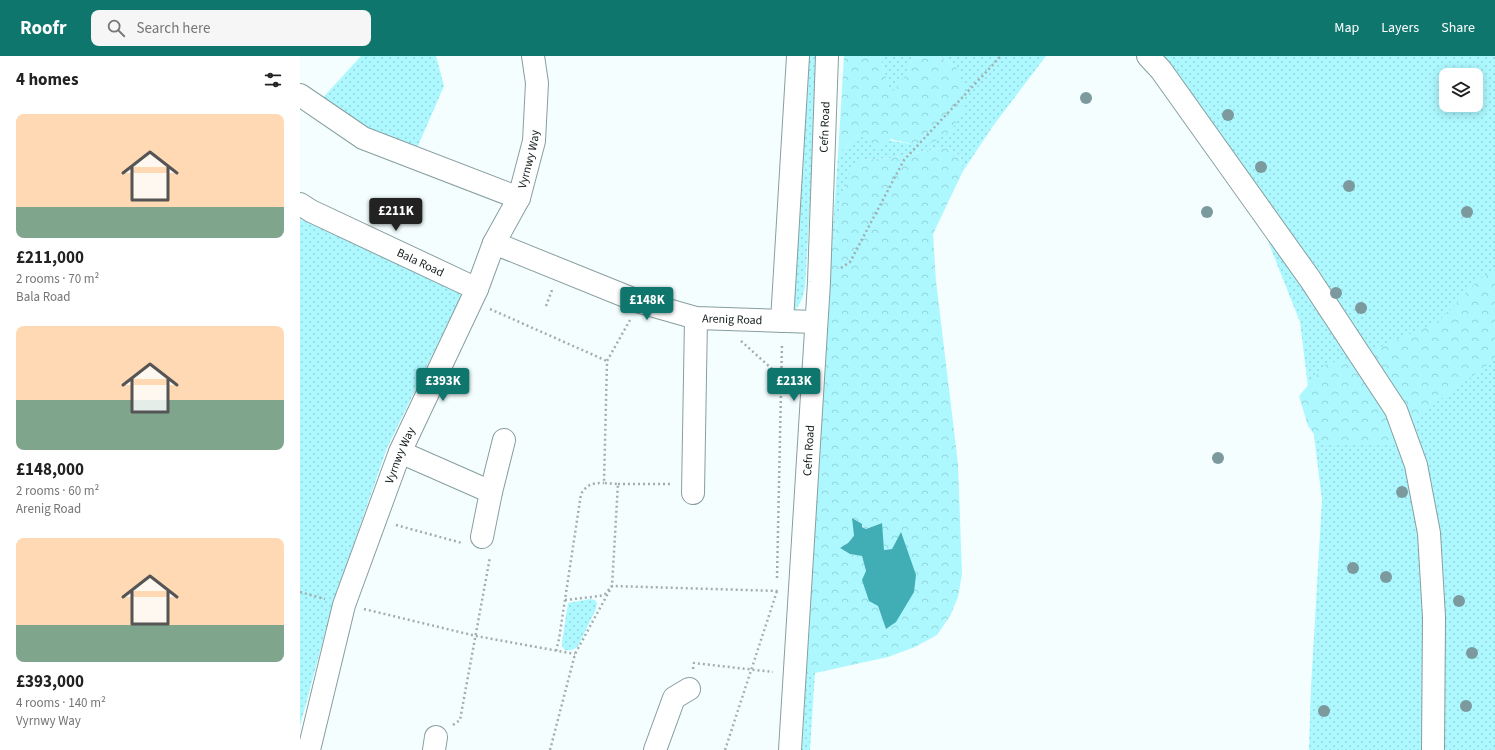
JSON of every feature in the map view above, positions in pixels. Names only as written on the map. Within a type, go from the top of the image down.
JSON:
[{"type":"street","name":"Vyrnwy Way","points":[[309,750],[344,604],[400,452],[474,295],[494,243],[519,198],[534,141],[537,83],[533,56]]},
{"type":"street","points":[[782,321],[798,56]]},
{"type":"street","name":"Cefn Road","points":[[790,750],[816,322],[827,56]]},
{"type":"street","points":[[1148,56],[1161,70],[1310,279],[1396,410],[1416,465],[1429,533],[1434,617],[1433,750]]},
{"type":"street","points":[[300,96],[363,138],[519,198]]},
{"type":"street","name":"Bala Road","points":[[300,204],[474,295]]},
{"type":"street","name":"Arenig Road","points":[[494,243],[640,302],[696,318],[816,322]]},
{"type":"street","points":[[693,488],[696,318]]},
{"type":"street","points":[[482,537],[504,440]]},
{"type":"street","points":[[400,452],[491,492]]},
{"type":"street","points":[[655,750],[674,698],[689,689]]},
{"type":"path","points":[[818,282],[850,262],[904,160],[1001,56]]},
{"type":"path","points":[[474,295],[607,361]]},
{"type":"path","points":[[604,483],[607,361],[640,302]]},
{"type":"path","points":[[717,319],[811,403]]},
{"type":"path","points":[[777,583],[782,321]]},
{"type":"path","points":[[556,651],[581,494],[588,485],[604,483],[693,488]]},
{"type":"path","points":[[550,750],[575,654],[612,586],[618,484]]},
{"type":"path","points":[[375,520],[472,546],[482,537],[492,548],[460,720],[435,744]]},
{"type":"path","points":[[565,600],[600,596],[605,594],[612,586]]},
{"type":"path","points":[[612,586],[799,592]]},
{"type":"path","points":[[725,750],[777,591]]},
{"type":"path","points":[[344,604],[476,636],[575,654]]},
{"type":"path","points":[[689,689],[694,663],[794,675]]},
{"type":"green space","points":[[361,56],[436,56],[444,86],[414,155],[318,103]]},
{"type":"green space","points":[[807,56],[819,56],[805,288],[799,304],[793,311]]},
{"type":"green space","points":[[844,56],[880,56],[891,94],[907,73],[912,59],[916,56],[939,56],[956,67],[963,85],[964,109],[951,131],[934,142],[911,144],[891,139],[879,148],[858,135],[838,155]]},
{"type":"green space","points":[[880,56],[916,56],[912,59],[907,73],[891,95]]},
{"type":"green space","points":[[939,56],[1046,56],[993,126],[963,171],[960,156],[946,147],[890,158],[863,160],[844,185],[831,255],[838,155],[858,135],[911,144],[956,67]]},
{"type":"green space","points":[[1160,56],[1495,56],[1495,750],[1309,750],[1311,687],[1322,500],[1300,322],[1233,153]]},
{"type":"green space","points":[[946,147],[960,156],[963,171],[933,234],[936,281],[958,464],[962,574],[958,597],[950,616],[937,635],[915,647],[888,657],[806,675],[831,255],[844,185],[853,168],[863,160],[890,158]],"holes":[[[852,519],[866,529],[881,523],[884,550],[892,549],[901,532],[886,629],[862,556],[850,554],[840,548],[848,543],[854,536]]]},
{"type":"green space","points":[[300,219],[463,292],[387,448],[333,603],[300,726]]},
{"type":"green space","points":[[1495,272],[1495,357],[1485,367],[1427,409],[1390,445],[1322,445],[1308,426],[1299,396],[1325,365],[1371,351],[1438,322],[1480,278]]},
{"type":"green space","points":[[590,599],[595,600],[597,603],[596,609],[578,646],[572,650],[565,650],[562,646],[562,642],[568,603]]},
{"type":"green space","points":[[815,672],[810,750],[802,750],[806,675]]},
{"type":"shaded area","points":[[852,518],[862,524],[862,527],[866,529],[882,523],[884,550],[892,549],[901,532],[916,575],[914,592],[896,622],[886,629],[878,606],[869,601],[862,580],[866,571],[862,556],[850,554],[840,548],[848,543],[854,536]]}]
